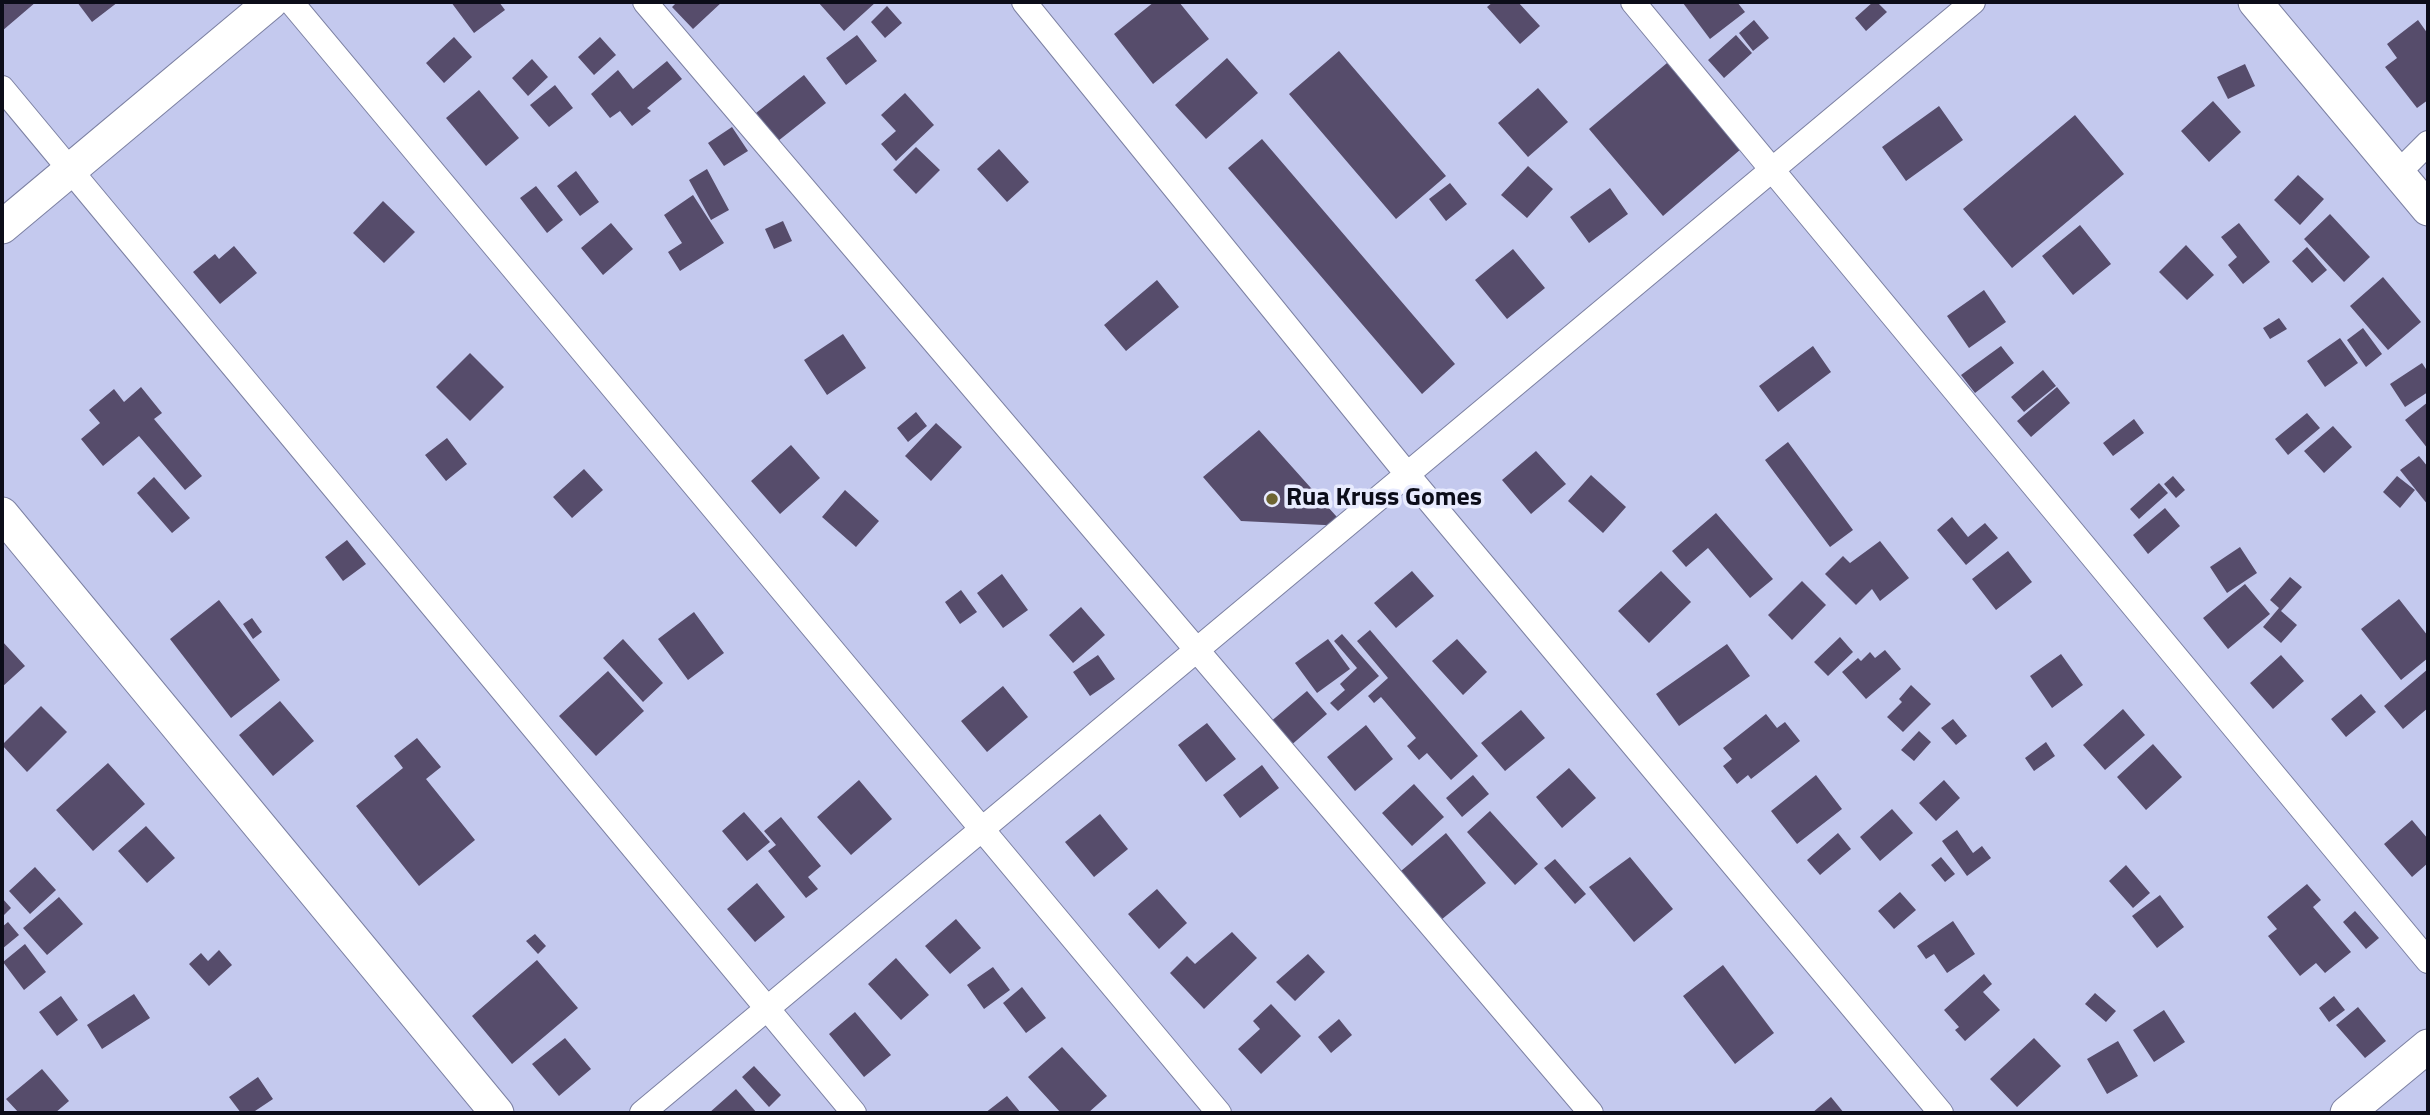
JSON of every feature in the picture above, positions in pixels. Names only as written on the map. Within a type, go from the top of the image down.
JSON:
[{"type":"street","points":[[2,227],[271,2]]},
{"type":"street","points":[[291,2],[1219,1113]]},
{"type":"street","points":[[645,2],[1591,1113]]},
{"type":"street","points":[[1024,2],[1408,474],[1941,1113]]},
{"type":"street","points":[[1633,2],[2428,961]]},
{"type":"street","points":[[642,1113],[1973,2]]},
{"type":"street","points":[[2256,2],[2428,209]]},
{"type":"street","points":[[2,88],[854,1113]]},
{"type":"street","points":[[2398,173],[2428,143]]},
{"type":"street","points":[[2,514],[497,1113]]},
{"type":"street","points":[[2347,1113],[2428,1046]]},
{"type":"building","points":[[7,2],[36,2],[2,31],[2,6]]},
{"type":"building","points":[[77,2],[118,2],[92,22]]},
{"type":"building","points":[[451,2],[499,2],[505,10],[474,33]]},
{"type":"building","points":[[677,2],[722,2],[693,29],[672,7]]},
{"type":"building","points":[[818,2],[876,2],[844,31]]},
{"type":"building","points":[[1154,2],[1179,2],[1209,39],[1153,84],[1114,34]]},
{"type":"building","points":[[1493,2],[1518,2],[1540,26],[1520,44],[1487,7]]},
{"type":"building","points":[[1737,2],[1745,12],[1710,39],[1683,3]]},
{"type":"building","points":[[1873,2],[1877,2],[1887,12],[1866,31],[1855,18]]},
{"type":"building","points":[[887,6],[902,23],[885,38],[871,22]]},
{"type":"building","points":[[1754,20],[1769,38],[1753,51],[1739,33]]},
{"type":"building","points":[[2418,20],[2428,34],[2428,100],[2417,108],[2385,67],[2397,58],[2387,44]]},
{"type":"building","points":[[857,35],[877,61],[846,85],[826,58]]},
{"type":"building","points":[[1736,35],[1752,53],[1724,78],[1708,60]]},
{"type":"building","points":[[454,37],[472,57],[444,83],[426,63]]},
{"type":"building","points":[[600,37],[616,55],[594,75],[578,57]]},
{"type":"building","points":[[1339,51],[1446,176],[1396,219],[1289,94]]},
{"type":"building","points":[[1227,58],[1258,93],[1206,139],[1175,105]]},
{"type":"building","points":[[532,59],[548,77],[528,96],[512,78]]},
{"type":"building","points":[[667,61],[682,79],[647,108],[651,111],[632,126],[620,111],[610,118],[591,94],[618,70],[633,89]]},
{"type":"building","points":[[1667,63],[1741,149],[1663,216],[1589,129]]},
{"type":"building","points":[[2245,64],[2255,86],[2228,99],[2217,77]]},
{"type":"building","points":[[804,75],[826,103],[778,141],[756,113]]},
{"type":"building","points":[[555,85],[573,108],[549,127],[530,105]]},
{"type":"building","points":[[1538,88],[1568,122],[1528,157],[1498,123]]},
{"type":"building","points":[[479,90],[519,138],[486,166],[446,118]]},
{"type":"building","points":[[905,93],[934,125],[896,161],[881,144],[896,131],[881,115]]},
{"type":"building","points":[[2213,101],[2241,132],[2209,162],[2181,131]]},
{"type":"building","points":[[1939,106],[1963,140],[1906,181],[1882,147]]},
{"type":"building","points":[[2075,115],[2124,174],[2012,268],[1963,209]]},
{"type":"building","points":[[732,127],[748,151],[724,166],[708,143]]},
{"type":"building","points":[[1262,139],[1455,364],[1422,394],[1228,168]]},
{"type":"building","points":[[916,147],[940,170],[916,194],[893,170]]},
{"type":"building","points":[[999,149],[1029,182],[1007,202],[977,169]]},
{"type":"building","points":[[1528,166],[1553,189],[1527,218],[1501,195]]},
{"type":"building","points":[[707,169],[729,210],[711,220],[689,180]]},
{"type":"building","points":[[576,171],[599,202],[580,216],[557,186]]},
{"type":"building","points":[[2298,175],[2324,199],[2300,225],[2274,200]]},
{"type":"building","points":[[1450,183],[1467,204],[1446,221],[1429,199]]},
{"type":"building","points":[[536,186],[563,220],[547,233],[520,198]]},
{"type":"building","points":[[1610,188],[1628,214],[1589,243],[1570,217]]},
{"type":"building","points":[[693,195],[724,243],[680,271],[668,252],[682,243],[664,215]]},
{"type":"building","points":[[383,201],[415,232],[384,263],[353,233]]},
{"type":"building","points":[[2330,214],[2370,257],[2344,282],[2304,239]]},
{"type":"building","points":[[783,221],[792,241],[774,249],[765,229]]},
{"type":"building","points":[[611,223],[633,249],[603,275],[581,248]]},
{"type":"building","points":[[2239,223],[2270,262],[2243,284],[2228,265],[2237,257],[2221,237]]},
{"type":"building","points":[[2080,225],[2111,264],[2073,295],[2042,256]]},
{"type":"building","points":[[2186,245],[2214,275],[2187,300],[2159,272]]},
{"type":"building","points":[[234,246],[257,273],[220,304],[193,272],[215,254],[219,259]]},
{"type":"building","points":[[2307,247],[2327,270],[2312,283],[2292,261]]},
{"type":"building","points":[[1513,249],[1545,288],[1507,319],[1475,280]]},
{"type":"building","points":[[2383,277],[2421,322],[2388,350],[2350,306]]},
{"type":"building","points":[[1157,280],[1179,307],[1126,351],[1104,325]]},
{"type":"building","points":[[1984,290],[2006,322],[1969,348],[1947,316]]},
{"type":"building","points":[[2279,318],[2287,329],[2270,339],[2263,328]]},
{"type":"building","points":[[2363,328],[2382,354],[2366,367],[2347,340]]},
{"type":"building","points":[[843,334],[866,368],[827,395],[804,360]]},
{"type":"building","points":[[2340,338],[2358,363],[2325,387],[2307,361]]},
{"type":"building","points":[[1813,346],[1831,372],[1778,412],[1759,386]]},
{"type":"building","points":[[2001,346],[2014,363],[1975,393],[1961,375]]},
{"type":"building","points":[[470,353],[504,387],[470,421],[436,387]]},
{"type":"building","points":[[2422,363],[2428,372],[2428,392],[2405,407],[2390,384]]},
{"type":"building","points":[[2043,370],[2056,386],[2024,412],[2011,397]]},
{"type":"building","points":[[141,387],[162,413],[154,419],[202,476],[185,490],[139,436],[103,466],[81,439],[100,423],[89,410],[114,389],[124,402]]},
{"type":"building","points":[[2057,387],[2070,403],[2031,437],[2017,421]]},
{"type":"building","points":[[2428,402],[2428,449],[2405,420]]},
{"type":"building","points":[[916,412],[927,426],[908,442],[897,428]]},
{"type":"building","points":[[2307,413],[2320,428],[2288,455],[2275,439]]},
{"type":"building","points":[[2134,419],[2144,433],[2113,456],[2103,443]]},
{"type":"building","points":[[936,423],[962,447],[931,481],[905,456]]},
{"type":"building","points":[[2333,426],[2352,447],[2324,473],[2304,451]]},
{"type":"building","name":"Rua Kruss Gomes","points":[[1259,430],[1345,526],[1241,521],[1203,477]]},
{"type":"building","points":[[447,438],[467,464],[446,481],[425,455]]},
{"type":"building","points":[[1788,442],[1853,530],[1830,547],[1765,460]]},
{"type":"building","points":[[791,445],[820,478],[780,514],[751,481]]},
{"type":"building","points":[[1536,451],[1566,484],[1531,514],[1502,480]]},
{"type":"building","points":[[2419,456],[2428,467],[2428,505],[2400,470]]},
{"type":"building","points":[[584,469],[603,490],[572,518],[553,497]]},
{"type":"building","points":[[1591,475],[1626,507],[1603,533],[1568,501]]},
{"type":"building","points":[[2173,476],[2185,490],[2176,498],[2164,484]]},
{"type":"building","points":[[2397,476],[2415,490],[2400,508],[2383,492]]},
{"type":"building","points":[[154,477],[190,518],[172,533],[137,493]]},
{"type":"building","points":[[2159,483],[2168,493],[2139,519],[2130,509]]},
{"type":"building","points":[[845,490],[879,521],[856,547],[822,517]]},
{"type":"building","points":[[2165,508],[2180,526],[2148,554],[2133,535]]},
{"type":"building","points":[[1716,513],[1773,579],[1750,598],[1708,548],[1686,567],[1672,551]]},
{"type":"building","points":[[1952,517],[1968,537],[1985,523],[1998,538],[1966,565],[1937,530]]},
{"type":"building","points":[[347,540],[366,564],[343,581],[325,557]]},
{"type":"building","points":[[1880,541],[1909,578],[1880,601],[1872,589],[1856,605],[1825,574],[1843,556],[1850,563]]},
{"type":"building","points":[[2240,547],[2257,573],[2227,593],[2210,567]]},
{"type":"building","points":[[2008,551],[2032,582],[1996,610],[1972,579]]},
{"type":"building","points":[[1412,571],[1434,596],[1396,628],[1374,603]]},
{"type":"building","points":[[1661,571],[1691,602],[1649,643],[1618,611]]},
{"type":"building","points":[[1002,574],[1028,610],[1003,628],[977,593]]},
{"type":"building","points":[[2290,577],[2302,587],[2281,611],[2297,625],[2281,643],[2263,627],[2279,608],[2270,600]]},
{"type":"building","points":[[1802,581],[1826,605],[1792,640],[1768,615]]},
{"type":"building","points":[[2245,584],[2270,614],[2228,649],[2203,618]]},
{"type":"building","points":[[961,590],[977,612],[960,624],[945,602]]},
{"type":"building","points":[[2399,599],[2428,636],[2428,658],[2401,680],[2361,629]]},
{"type":"building","points":[[219,600],[280,680],[231,718],[170,639]]},
{"type":"building","points":[[1081,607],[1105,635],[1073,663],[1049,635]]},
{"type":"building","points":[[694,612],[724,653],[688,680],[658,639]]},
{"type":"building","points":[[252,618],[262,632],[253,639],[243,624]]},
{"type":"building","points":[[1370,630],[1478,756],[1451,780],[1427,753],[1419,760],[1407,746],[1416,738],[1381,697],[1374,703],[1368,696],[1388,678],[1357,641]]},
{"type":"building","points":[[1342,634],[1379,676],[1338,711],[1330,703],[1345,690],[1340,684],[1357,668],[1334,641]]},
{"type":"building","points":[[1840,637],[1853,652],[1828,676],[1814,662]]},
{"type":"building","points":[[623,639],[663,683],[643,702],[603,658]]},
{"type":"building","points":[[1328,639],[1350,669],[1317,693],[1295,663]]},
{"type":"building","points":[[1457,639],[1487,672],[1463,695],[1432,661]]},
{"type":"building","points":[[2,641],[25,666],[2,687]]},
{"type":"building","points":[[1727,644],[1750,676],[1679,726],[1656,694]]},
{"type":"building","points":[[1885,650],[1901,669],[1866,699],[1842,672],[1858,658],[1861,661],[1870,652],[1875,658]]},
{"type":"building","points":[[2061,654],[2083,685],[2052,708],[2030,676]]},
{"type":"building","points":[[1098,655],[1115,679],[1090,696],[1073,672]]},
{"type":"building","points":[[2281,655],[2304,681],[2273,709],[2250,683]]},
{"type":"building","points":[[2428,669],[2428,708],[2403,729],[2384,706]]},
{"type":"building","points":[[608,671],[644,711],[596,756],[559,716]]},
{"type":"building","points":[[1911,685],[1931,704],[1903,732],[1887,717],[1902,702],[1899,699]]},
{"type":"building","points":[[1003,686],[1028,717],[987,752],[961,721]]},
{"type":"building","points":[[1307,691],[1327,714],[1289,747],[1269,723]]},
{"type":"building","points":[[2361,694],[2376,712],[2346,737],[2331,719]]},
{"type":"building","points":[[280,701],[314,741],[273,776],[239,735]]},
{"type":"building","points":[[41,706],[67,732],[27,772],[2,745]]},
{"type":"building","points":[[2123,709],[2145,735],[2105,770],[2083,745]]},
{"type":"building","points":[[1521,710],[1545,738],[1505,771],[1481,743]]},
{"type":"building","points":[[1766,714],[1777,728],[1785,722],[1800,741],[1751,779],[1748,775],[1737,784],[1723,766],[1732,759],[1723,748]]},
{"type":"building","points":[[1953,719],[1967,736],[1956,745],[1941,728]]},
{"type":"building","points":[[1207,723],[1236,759],[1206,782],[1178,745]]},
{"type":"building","points":[[1366,725],[1393,759],[1355,791],[1327,757]]},
{"type":"building","points":[[1919,731],[1931,742],[1914,761],[1901,750]]},
{"type":"building","points":[[417,738],[441,767],[426,779],[475,840],[419,886],[356,806],[403,768],[394,756]]},
{"type":"building","points":[[2046,742],[2055,756],[2034,771],[2025,758]]},
{"type":"building","points":[[2153,744],[2182,777],[2146,810],[2117,777]]},
{"type":"building","points":[[108,763],[145,804],[93,851],[56,810]]},
{"type":"building","points":[[1262,765],[1279,788],[1240,818],[1223,795]]},
{"type":"building","points":[[1569,768],[1596,798],[1562,828],[1536,797]]},
{"type":"building","points":[[1473,775],[1489,794],[1462,817],[1446,798]]},
{"type":"building","points":[[1816,775],[1842,809],[1797,844],[1771,811]]},
{"type":"building","points":[[859,780],[892,819],[851,855],[817,817]]},
{"type":"building","points":[[1944,780],[1960,798],[1936,821],[1919,803]]},
{"type":"building","points":[[1414,784],[1444,817],[1412,846],[1382,813]]},
{"type":"building","points":[[1892,809],[1913,833],[1880,861],[1860,837]]},
{"type":"building","points":[[1490,811],[1538,864],[1515,885],[1467,832]]},
{"type":"building","points":[[744,812],[770,842],[747,861],[722,831]]},
{"type":"building","points":[[1100,814],[1128,849],[1094,877],[1065,842]]},
{"type":"building","points":[[781,817],[821,866],[808,877],[818,889],[806,898],[768,851],[776,845],[764,831]]},
{"type":"building","points":[[2412,820],[2428,839],[2428,863],[2412,877],[2384,844]]},
{"type":"building","points":[[146,826],[175,858],[147,883],[118,851]]},
{"type":"building","points":[[1957,830],[1973,853],[1982,846],[1991,858],[1967,876],[1942,841]]},
{"type":"building","points":[[1446,833],[1486,883],[1441,920],[1401,871]]},
{"type":"building","points":[[1838,833],[1851,849],[1820,875],[1807,860]]},
{"type":"building","points":[[1630,857],[1673,909],[1634,942],[1589,887]]},
{"type":"building","points":[[1941,857],[1955,874],[1945,882],[1931,865]]},
{"type":"building","points":[[1555,859],[1586,894],[1575,904],[1544,868]]},
{"type":"building","points":[[2126,865],[2150,893],[2133,908],[2109,881]]},
{"type":"building","points":[[35,867],[56,890],[30,914],[9,891]]},
{"type":"building","points":[[757,883],[785,917],[755,942],[727,909]]},
{"type":"building","points":[[2307,884],[2321,900],[2313,907],[2351,952],[2325,973],[2316,963],[2300,976],[2268,936],[2277,929],[2267,917]]},
{"type":"building","points":[[1157,889],[1187,923],[1159,949],[1128,914]]},
{"type":"building","points":[[1900,892],[1916,910],[1894,929],[1878,911]]},
{"type":"building","points":[[2160,895],[2184,927],[2157,948],[2132,916]]},
{"type":"building","points":[[59,897],[83,924],[47,955],[23,928]]},
{"type":"building","points":[[2,898],[11,908],[2,917]]},
{"type":"building","points":[[2355,911],[2379,938],[2366,949],[2343,922]]},
{"type":"building","points":[[956,919],[981,948],[950,974],[925,946]]},
{"type":"building","points":[[1953,921],[1975,954],[1947,973],[1934,954],[1926,959],[1917,946]]},
{"type":"building","points":[[8,922],[19,935],[2,949],[2,927]]},
{"type":"building","points":[[1232,932],[1257,958],[1204,1009],[1170,973],[1187,956],[1195,964]]},
{"type":"building","points":[[535,934],[546,946],[538,954],[526,941]]},
{"type":"building","points":[[25,944],[46,972],[24,990],[3,962]]},
{"type":"building","points":[[219,950],[232,965],[209,986],[189,964],[201,953],[208,961]]},
{"type":"building","points":[[1308,954],[1325,972],[1295,1001],[1276,982]]},
{"type":"building","points":[[896,958],[929,995],[901,1020],[868,984]]},
{"type":"building","points":[[537,960],[578,1008],[512,1064],[472,1016]]},
{"type":"building","points":[[1723,965],[1774,1033],[1735,1064],[1683,996]]},
{"type":"building","points":[[993,967],[1010,990],[984,1009],[967,985]]},
{"type":"building","points":[[1984,974],[1992,984],[1983,992],[2000,1010],[1965,1041],[1955,1030],[1959,1027],[1944,1010]]},
{"type":"building","points":[[1022,987],[1046,1018],[1026,1033],[1003,1003]]},
{"type":"building","points":[[2095,993],[2116,1011],[2106,1022],[2085,1004]]},
{"type":"building","points":[[134,994],[150,1018],[102,1049],[87,1025]]},
{"type":"building","points":[[61,996],[78,1020],[57,1036],[39,1012]]},
{"type":"building","points":[[2334,996],[2345,1010],[2329,1022],[2319,1008]]},
{"type":"building","points":[[1271,1004],[1301,1036],[1261,1074],[1238,1049],[1260,1029],[1253,1021]]},
{"type":"building","points":[[2358,1007],[2386,1041],[2365,1058],[2336,1025]]},
{"type":"building","points":[[2164,1010],[2185,1042],[2154,1062],[2133,1030]]},
{"type":"building","points":[[855,1012],[891,1055],[864,1077],[829,1034]]},
{"type":"building","points":[[1339,1019],[1352,1035],[1331,1053],[1318,1037]]},
{"type":"building","points":[[565,1038],[591,1069],[559,1096],[532,1064]]},
{"type":"building","points":[[2034,1038],[2061,1066],[2017,1107],[1990,1079]]},
{"type":"building","points":[[2118,1041],[2138,1076],[2107,1094],[2087,1059]]},
{"type":"building","points":[[1062,1047],[1107,1096],[1088,1113],[1061,1113],[1028,1077]]},
{"type":"building","points":[[754,1066],[781,1095],[769,1107],[742,1077]]},
{"type":"building","points":[[42,1069],[69,1101],[55,1113],[19,1113],[6,1099]]},
{"type":"building","points":[[258,1077],[273,1099],[252,1113],[241,1113],[229,1097]]},
{"type":"building","points":[[736,1089],[757,1113],[709,1113]]},
{"type":"building","points":[[1007,1096],[1021,1113],[985,1113]]},
{"type":"building","points":[[1831,1097],[1844,1113],[1812,1113]]},
{"type":"place","name":"Rua Kruss Gomes","points":[[1272,499]]}]
